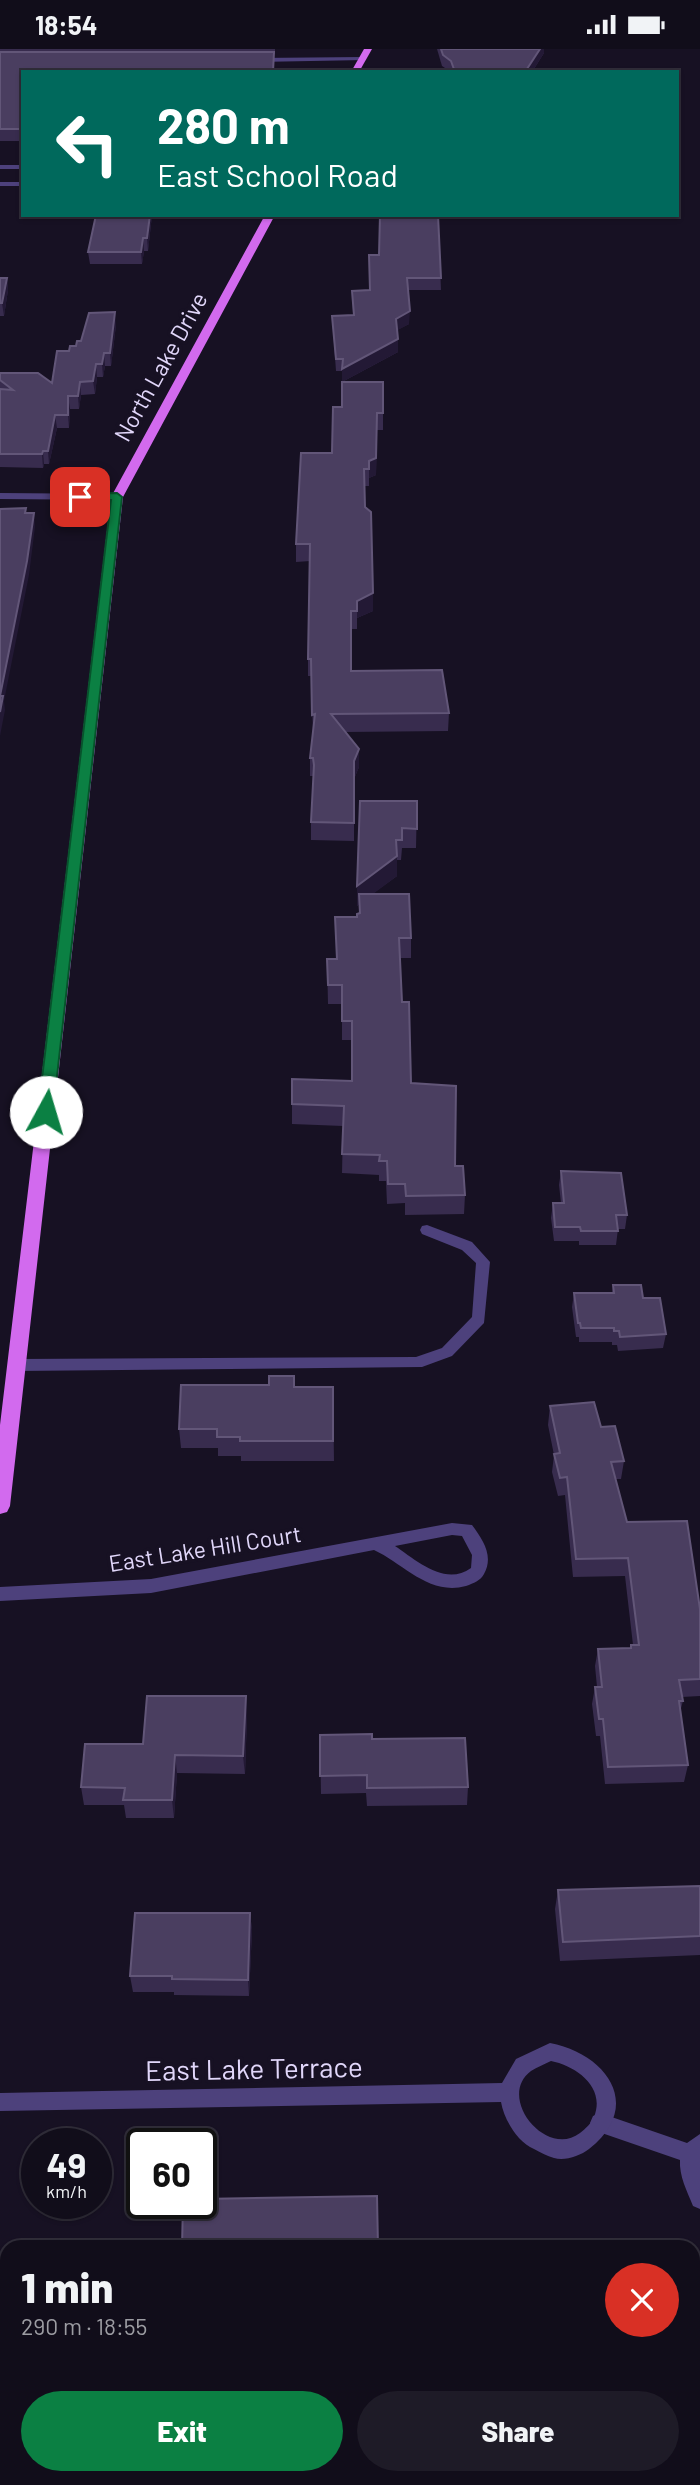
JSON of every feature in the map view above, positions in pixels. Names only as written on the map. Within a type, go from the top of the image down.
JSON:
[{"type":"main road","points":[[356,70],[368,49]]},
{"type":"main road","name":"North Lake Drive","points":[[0,1506],[117,497],[269,217]]},
{"type":"street","points":[[247,60],[363,59]]},
{"type":"street","points":[[0,167],[21,167]]},
{"type":"street","points":[[0,184],[21,184]]},
{"type":"street","points":[[0,496],[117,497]]},
{"type":"street","points":[[16,1364],[417,1363],[447,1352],[479,1319],[483,1262],[467,1246],[426,1230]]},
{"type":"street","name":"East Lake Hill Court","points":[[0,1594],[151,1586],[452,1529],[466,1530],[482,1553],[481,1566],[475,1575],[463,1581],[429,1577],[389,1549],[375,1544]]},
{"type":"street","points":[[550,2052],[566,2053],[587,2065],[602,2084],[605,2100],[600,2123],[586,2141],[572,2147],[556,2148],[541,2144],[527,2135],[516,2123],[510,2108],[509,2092],[522,2064],[550,2052]]},
{"type":"street","name":"East Lake Terrace","points":[[0,2102],[509,2092]]},
{"type":"street","points":[[600,2123],[695,2149],[689,2170],[700,2199]]},
{"type":"building","points":[[441,49],[540,49],[526,70],[454,70],[451,61],[443,55]]},
{"type":"building","points":[[0,52],[274,52],[273,70],[21,70],[21,129],[0,129]]},
{"type":"building","points":[[96,217],[150,217],[147,238],[143,238],[141,252],[88,252]]},
{"type":"building","points":[[380,217],[438,217],[441,278],[407,278],[410,311],[396,319],[398,339],[342,369],[343,359],[336,359],[332,316],[354,315],[352,291],[370,290],[369,255],[379,255]]},
{"type":"building","points":[[0,278],[7,278],[2,303],[0,303]]},
{"type":"building","points":[[115,312],[110,353],[104,353],[102,364],[96,364],[93,381],[80,382],[78,396],[68,396],[68,415],[55,415],[48,451],[43,451],[42,454],[0,454],[0,389],[13,390],[0,380],[0,373],[38,373],[52,383],[57,351],[69,351],[70,346],[76,346],[77,341],[81,341],[89,313]]},
{"type":"building","points":[[342,382],[383,382],[383,413],[377,413],[376,458],[369,461],[369,469],[364,469],[365,507],[371,512],[373,593],[357,601],[357,611],[351,611],[351,671],[442,670],[449,713],[331,714],[359,749],[354,761],[354,823],[311,822],[314,765],[313,758],[310,758],[315,714],[312,715],[311,659],[308,659],[310,544],[296,544],[301,453],[332,453],[333,407],[342,407]]},
{"type":"building","points":[[26,508],[25,513],[34,513],[0,696],[0,509]]},
{"type":"building","points":[[360,801],[417,801],[417,829],[402,828],[402,840],[396,840],[397,856],[357,886]]},
{"type":"building","points":[[359,894],[409,894],[411,938],[399,938],[402,1002],[409,1002],[411,1083],[456,1086],[455,1166],[463,1166],[465,1195],[406,1196],[405,1184],[388,1184],[387,1161],[379,1161],[380,1155],[342,1154],[344,1106],[292,1104],[292,1079],[352,1081],[352,1021],[342,1021],[342,985],[328,985],[327,959],[337,959],[335,917],[357,917],[360,913]]},
{"type":"building","points":[[561,1171],[621,1173],[627,1215],[616,1215],[618,1231],[581,1231],[580,1227],[555,1227],[553,1203],[564,1203]]},
{"type":"building","points":[[613,1285],[641,1285],[643,1298],[660,1298],[666,1334],[620,1337],[619,1331],[614,1331],[614,1328],[581,1328],[574,1293],[614,1293]]},
{"type":"building","points":[[269,1376],[294,1376],[294,1387],[333,1387],[333,1441],[240,1441],[240,1437],[217,1437],[217,1429],[179,1429],[181,1385],[269,1385]]},
{"type":"building","points":[[594,1402],[601,1427],[615,1426],[624,1461],[611,1462],[627,1522],[687,1521],[700,1609],[700,1679],[679,1680],[683,1701],[679,1701],[688,1765],[608,1767],[603,1719],[599,1719],[595,1687],[602,1687],[598,1649],[631,1648],[631,1645],[639,1645],[628,1558],[576,1559],[567,1477],[560,1478],[554,1454],[560,1453],[550,1406]]},
{"type":"building","points":[[147,1696],[246,1696],[243,1756],[175,1755],[172,1800],[123,1800],[125,1788],[81,1787],[85,1744],[143,1744]]},
{"type":"building","points":[[372,1734],[372,1739],[465,1738],[468,1787],[367,1788],[367,1775],[320,1776],[320,1735]]},
{"type":"building","points":[[700,1886],[700,1936],[563,1942],[558,1890]]},
{"type":"building","points":[[135,1913],[250,1913],[248,1980],[130,1976]]},
{"type":"building","points":[[377,2196],[378,2240],[182,2240],[183,2219],[217,2219],[217,2199]]},
{"type":"route","points":[[46,1112],[117,497],[80,497]]}]
